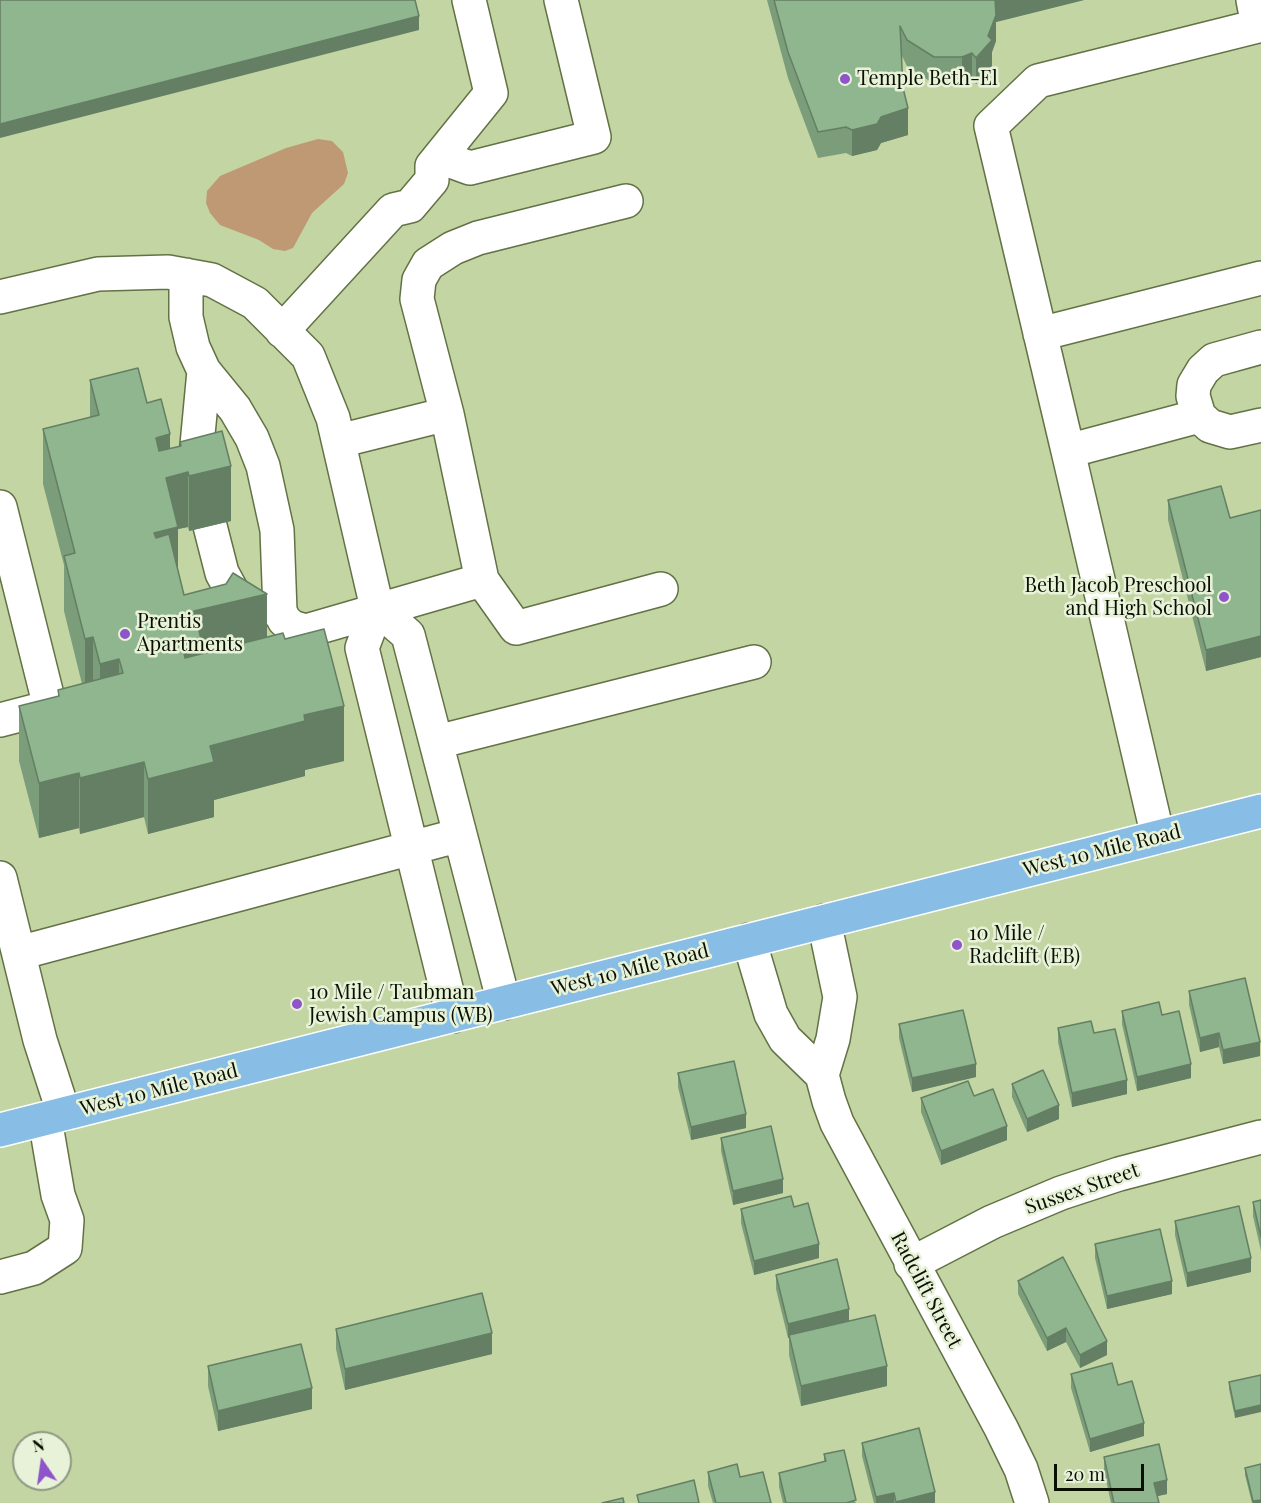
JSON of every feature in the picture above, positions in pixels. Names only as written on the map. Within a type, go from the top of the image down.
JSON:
[{"type":"main road","name":"West 10 Mile Road","points":[[0,1130],[1261,811]]},
{"type":"street","points":[[282,331],[393,210],[410,206],[432,180],[436,162],[491,93],[469,0]]},
{"type":"street","points":[[436,162],[470,168],[594,137],[561,0]]},
{"type":"street","points":[[1158,837],[991,126],[1038,81],[1257,18]]},
{"type":"street","points":[[626,201],[478,238],[453,248],[429,264],[419,280],[417,299],[447,414],[482,580],[516,628],[661,589]]},
{"type":"street","points":[[0,297],[98,274],[168,272],[186,275],[212,280],[255,303],[308,356],[333,418],[378,608],[408,636],[504,1003]]},
{"type":"street","points":[[186,275],[186,317],[193,347],[204,371],[235,409],[252,438],[262,466],[277,530],[279,591],[284,620]]},
{"type":"street","points":[[1040,334],[1261,278]]},
{"type":"street","points":[[1261,347],[1214,360],[1203,370],[1194,385],[1193,396],[1199,416],[1210,426],[1230,432],[1261,425]]},
{"type":"street","points":[[201,492],[195,466],[204,371]]},
{"type":"street","points":[[339,441],[447,414]]},
{"type":"street","points":[[1068,451],[1199,416]]},
{"type":"street","points":[[0,507],[50,707],[0,720]]},
{"type":"street","points":[[210,526],[222,573],[239,603],[306,631],[378,608],[482,580]]},
{"type":"street","points":[[378,608],[362,648],[453,1016]]},
{"type":"street","points":[[436,742],[754,662]]},
{"type":"street","points":[[19,953],[460,835]]},
{"type":"street","points":[[0,878],[40,1040],[54,1116],[58,1195],[68,1220],[65,1248],[34,1268],[0,1277]]},
{"type":"street","points":[[822,1076],[833,1038],[840,997],[824,921]]},
{"type":"street","name":"Radclift Street","points":[[749,940],[771,1014],[785,1039],[822,1076],[837,1123],[1001,1428],[1022,1469],[1032,1503]]},
{"type":"street","name":"Sussex Street","points":[[911,1264],[992,1222],[1061,1193],[1119,1174],[1261,1137]]},
{"type":"shaded area","points":[[318,139],[332,141],[343,152],[348,173],[344,184],[312,213],[293,248],[285,251],[273,249],[259,240],[220,225],[210,213],[206,203],[207,191],[220,176],[286,148]]},
{"type":"building","points":[[0,0],[415,0],[419,16],[0,124]]},
{"type":"building","name":"Temple Beth-El","points":[[774,0],[995,0],[996,15],[988,36],[992,40],[976,58],[972,53],[962,57],[934,57],[907,40],[900,26],[903,88],[908,108],[881,117],[877,124],[852,130],[846,127],[818,132],[788,52]]},
{"type":"building","name":"Prentis Apartments","points":[[138,368],[147,403],[161,399],[170,434],[156,438],[159,451],[181,446],[180,442],[222,431],[231,466],[189,476],[188,472],[166,478],[178,527],[154,533],[156,538],[169,534],[184,595],[226,584],[233,573],[267,594],[194,611],[201,639],[182,644],[185,658],[283,633],[285,639],[324,629],[344,706],[304,715],[305,721],[210,746],[214,762],[148,779],[144,762],[80,778],[79,773],[39,783],[19,706],[59,696],[58,690],[123,673],[119,659],[100,664],[93,637],[85,639],[64,556],[75,553],[43,429],[99,415],[90,380]]},
{"type":"building","name":"Beth Jacob Preschool and High School","points":[[1221,486],[1230,518],[1261,510],[1261,636],[1206,650],[1168,500]]},
{"type":"building","points":[[1245,978],[1260,1042],[1223,1050],[1219,1033],[1200,1038],[1189,991]]},
{"type":"building","points":[[1159,1002],[1162,1015],[1179,1011],[1191,1064],[1137,1077],[1122,1011]]},
{"type":"building","points":[[963,1010],[976,1064],[912,1078],[899,1024]]},
{"type":"building","points":[[1091,1021],[1094,1033],[1115,1029],[1127,1080],[1072,1093],[1058,1028]]},
{"type":"building","points":[[734,1061],[746,1114],[691,1127],[678,1073]]},
{"type":"building","points":[[1043,1070],[1059,1105],[1027,1119],[1012,1084]]},
{"type":"building","points":[[968,1081],[974,1096],[993,1089],[1007,1126],[941,1151],[921,1098]]},
{"type":"building","points":[[771,1126],[783,1179],[733,1191],[721,1138]]},
{"type":"building","points":[[791,1196],[794,1207],[808,1203],[819,1244],[754,1261],[741,1209]]},
{"type":"building","points":[[1261,1200],[1261,1237],[1253,1202]]},
{"type":"building","points":[[1239,1206],[1251,1258],[1187,1273],[1175,1221]]},
{"type":"building","points":[[1160,1229],[1172,1281],[1107,1296],[1095,1244]]},
{"type":"building","points":[[1063,1257],[1107,1341],[1080,1355],[1066,1328],[1047,1338],[1018,1281]]},
{"type":"building","points":[[837,1259],[849,1309],[788,1324],[776,1275]]},
{"type":"building","points":[[482,1293],[492,1333],[345,1369],[336,1329]]},
{"type":"building","points":[[875,1315],[887,1366],[801,1386],[789,1335]]},
{"type":"building","points":[[301,1344],[312,1388],[218,1411],[208,1366]]},
{"type":"building","points":[[1112,1363],[1118,1385],[1132,1381],[1144,1423],[1090,1439],[1071,1374]]},
{"type":"building","points":[[1261,1375],[1261,1405],[1235,1411],[1229,1382]]},
{"type":"building","points":[[919,1428],[935,1492],[896,1502],[894,1493],[876,1497],[862,1443]]},
{"type":"building","points":[[1159,1444],[1167,1480],[1154,1483],[1159,1503],[1114,1503],[1104,1457]]},
{"type":"building","points":[[844,1450],[856,1500],[846,1503],[786,1503],[779,1473],[826,1461],[824,1454]]},
{"type":"building","points":[[737,1464],[740,1477],[763,1472],[771,1503],[716,1503],[708,1472]]},
{"type":"building","points":[[1261,1464],[1261,1500],[1253,1501],[1245,1468]]},
{"type":"building","points":[[694,1480],[699,1503],[639,1503],[637,1495]]},
{"type":"building","points":[[623,1498],[624,1503],[602,1503]]},
{"type":"place","name":"Temple Beth-El","points":[[845,79]]},
{"type":"place","name":"Beth Jacob Preschool and High School","points":[[1224,597]]},
{"type":"place","name":"Prentis Apartments","points":[[125,634]]},
{"type":"place","name":"10 Mile / Radclift (EB)","points":[[957,945]]},
{"type":"place","name":"10 Mile / Taubman Jewish Campus (WB)","points":[[297,1004]]}]
